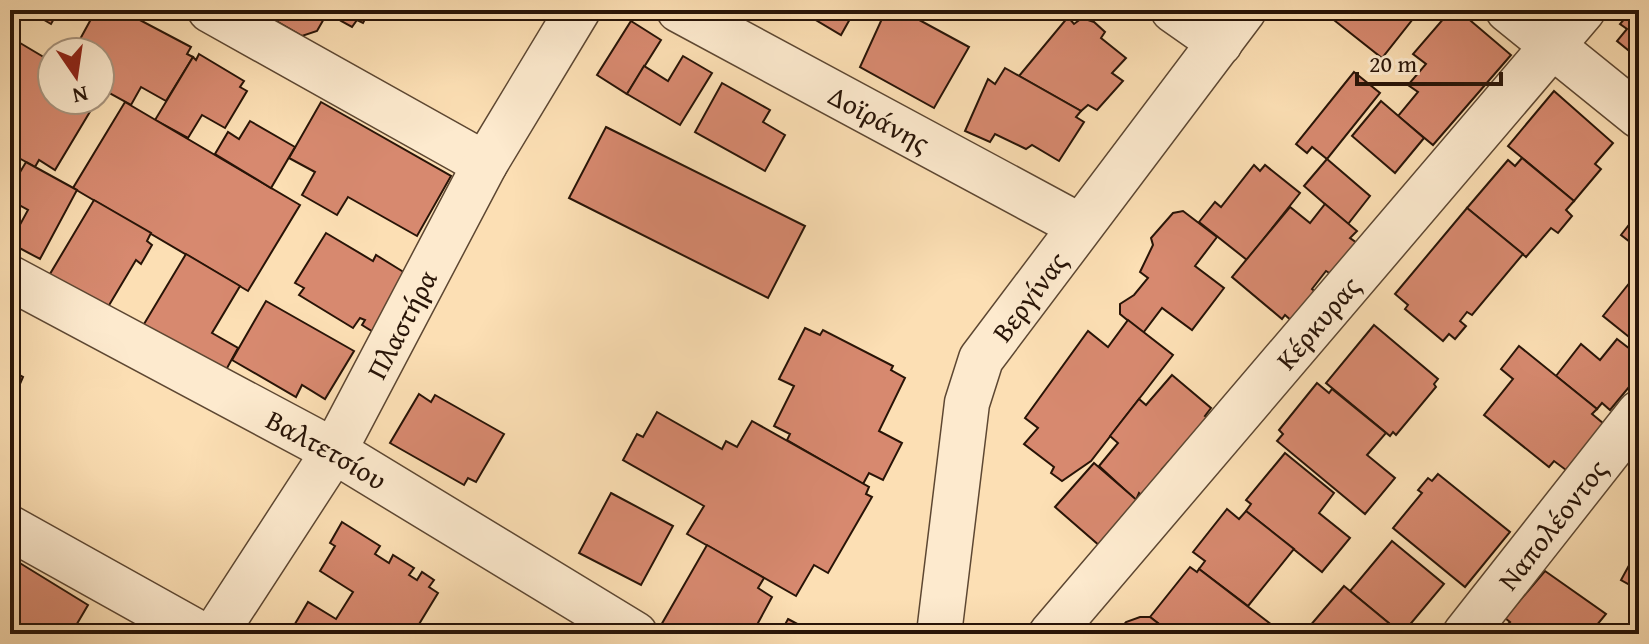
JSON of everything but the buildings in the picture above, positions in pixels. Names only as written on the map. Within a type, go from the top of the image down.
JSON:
[{"type":"street","points":[[210,10],[485,164]]},
{"type":"street","name":"Πλαστήρα","points":[[215,634],[334,451],[485,164],[578,10]]},
{"type":"street","name":"Δοϊράνης","points":[[679,10],[1080,226]]},
{"type":"street","points":[[1173,10],[1232,27]]},
{"type":"street","points":[[1508,10],[1639,116]]},
{"type":"street","name":"Κέρκυρας","points":[[1051,634],[1583,10]]},
{"type":"street","name":"Βεργίνας","points":[[939,634],[967,403],[981,359],[1232,27]]},
{"type":"street","name":"Βαλτετσίου","points":[[10,278],[334,451],[635,634]]},
{"type":"street","name":"Ναπολέοντος","points":[[1465,634],[1639,413]]},
{"type":"street","points":[[10,528],[200,634]]}]
